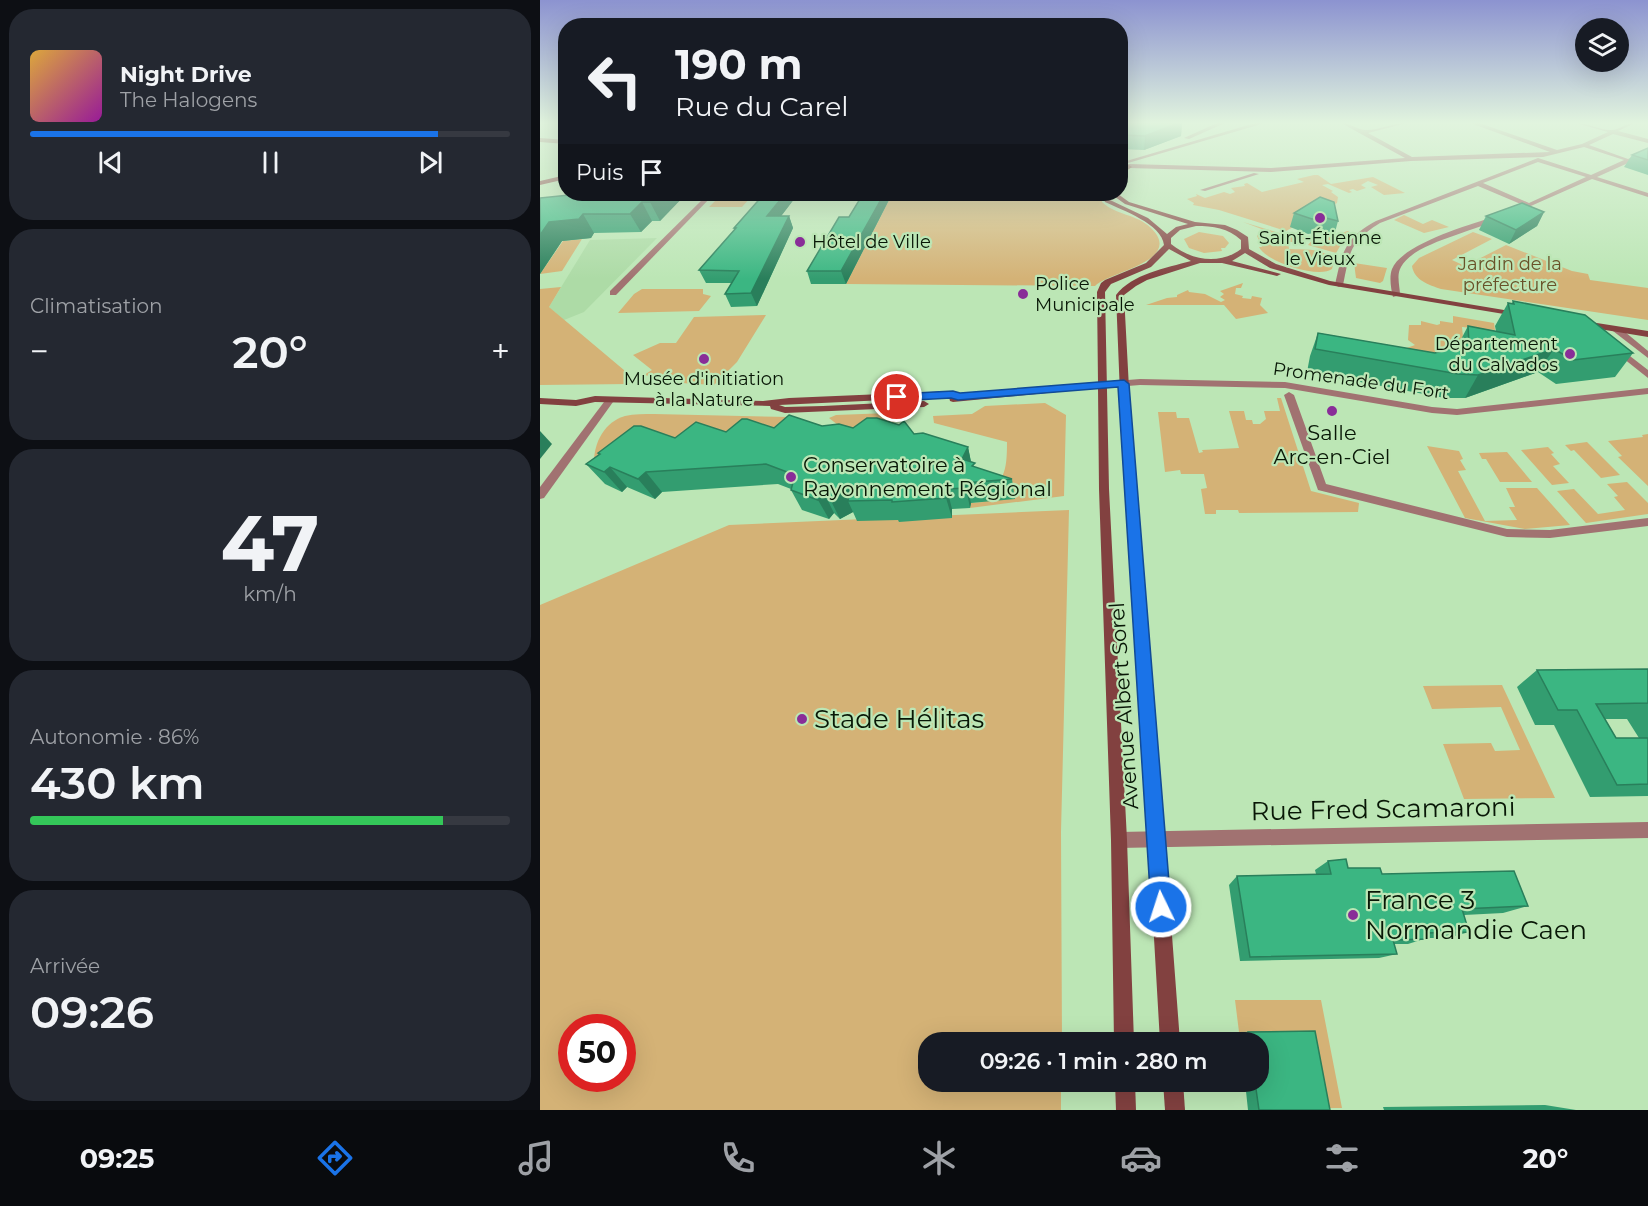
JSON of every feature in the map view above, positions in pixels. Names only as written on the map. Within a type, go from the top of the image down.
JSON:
[{"type":"main road","points":[[540,183],[558,179]]},
{"type":"main road","points":[[1107,201],[1152,223],[1180,255],[1201,260],[1220,260],[1235,257],[1245,250]]},
{"type":"main road","points":[[1124,201],[1162,216],[1234,230],[1245,239],[1245,250]]},
{"type":"main road","points":[[1168,241],[1178,228],[1196,224]]},
{"type":"main road","name":"Avenue Albert Sorel","points":[[1124,1032],[1119,840],[1104,489],[1102,287],[1108,282],[1149,265],[1159,257],[1168,241]]},
{"type":"main road","points":[[1245,250],[1273,266],[1329,283]]},
{"type":"main road","name":"Avenue Albert Sorel","points":[[1169,1032],[1119,312],[1121,292],[1173,267],[1201,260]]},
{"type":"main road","points":[[1220,260],[1295,279],[1531,316]]},
{"type":"main road","points":[[1578,323],[1648,334]]},
{"type":"main road","points":[[540,399],[576,403],[610,399],[763,404],[785,410],[942,403],[958,397],[1103,385]]},
{"type":"main road","points":[[1125,1092],[1126,1110]]},
{"type":"main road","points":[[1174,1092],[1175,1110]]},
{"type":"street","points":[[1203,190],[1255,175]]},
{"type":"street","points":[[1340,285],[1349,244],[1358,233],[1378,222],[1500,175]]},
{"type":"street","points":[[1587,175],[1648,195]]},
{"type":"street","points":[[1511,213],[1593,175]]},
{"type":"street","points":[[1479,184],[1529,205]]},
{"type":"street","points":[[613,293],[704,201]]},
{"type":"street","points":[[1396,295],[1396,270],[1405,257],[1441,239],[1503,216]]},
{"type":"street","points":[[1616,329],[1648,355]]},
{"type":"street","points":[[1610,343],[1648,375]]},
{"type":"street","name":"Promenade du Fort","points":[[1124,384],[1140,382],[1285,384],[1431,410],[1457,412],[1648,391]]},
{"type":"street","points":[[1103,385],[1124,384]]},
{"type":"street","points":[[1289,395],[1323,487],[1507,533],[1550,534],[1648,522]]},
{"type":"street","points":[[540,495],[610,399]]},
{"type":"street","name":"Rue Fred Scamaroni","points":[[1119,840],[1648,830]]},
{"type":"shaded area","points":[[657,238],[584,312],[564,320],[549,307],[590,240]]},
{"type":"green space","points":[[1318,175],[1331,184],[1373,177],[1405,193],[1384,195],[1371,187],[1378,185],[1368,181],[1361,185],[1366,188],[1357,191],[1349,190],[1352,192],[1349,193],[1328,184],[1322,185],[1338,197],[1337,203],[1286,231],[1219,210],[1193,205],[1194,203],[1187,199],[1197,196],[1196,194],[1205,198],[1224,192],[1230,194],[1235,192],[1231,188],[1245,186],[1244,184],[1247,183],[1262,192],[1304,182],[1297,179]]},
{"type":"green space","points":[[715,201],[747,201],[742,207],[709,207]]},
{"type":"green space","points":[[888,201],[1102,201],[1113,210],[1145,223],[1159,239],[1158,249],[1152,257],[1095,286],[846,284]]},
{"type":"green space","points":[[1404,215],[1423,224],[1432,220],[1449,227],[1424,233],[1394,220]]},
{"type":"green space","points":[[1243,222],[1286,235],[1306,237],[1308,239],[1304,242],[1288,242],[1289,249],[1314,250],[1324,253],[1334,261],[1332,269],[1325,272],[1305,270],[1272,258],[1259,247],[1262,247],[1257,236],[1259,233],[1277,239],[1280,236]]},
{"type":"green space","points":[[1349,231],[1336,253],[1308,245],[1313,239],[1338,235]]},
{"type":"green space","points":[[1199,232],[1223,236],[1229,243],[1225,248],[1221,248],[1222,251],[1204,253],[1189,248],[1184,239]]},
{"type":"green space","name":"Jardin de la préfecture","points":[[1473,232],[1492,239],[1452,260],[1465,266],[1506,245],[1572,271],[1588,274],[1590,280],[1648,288],[1648,320],[1441,289],[1427,284],[1413,271],[1412,266],[1419,258]]},
{"type":"green space","points":[[582,239],[562,271],[540,274],[563,241]]},
{"type":"green space","points":[[1354,263],[1387,268],[1383,281],[1380,283],[1356,278]]},
{"type":"green space","points":[[1243,283],[1241,288],[1236,288],[1235,294],[1243,296],[1242,298],[1251,299],[1252,296],[1262,298],[1260,305],[1268,313],[1236,319],[1224,305],[1146,305],[1177,297],[1188,290],[1205,294],[1221,302],[1225,300],[1220,297],[1224,294],[1220,291]]},
{"type":"green space","points":[[561,287],[549,307],[637,381],[630,384],[540,385],[540,289]]},
{"type":"green space","points":[[642,289],[703,289],[703,294],[711,296],[699,311],[618,313],[634,294]]},
{"type":"green space","points":[[766,315],[737,362],[714,385],[648,381],[649,376],[644,375],[652,370],[633,355],[660,343],[676,343],[694,317]]},
{"type":"green space","points":[[1453,316],[1494,323],[1495,330],[1462,327],[1463,337],[1478,347],[1456,343],[1455,356],[1404,349],[1415,345],[1408,340],[1409,325],[1421,325],[1421,321],[1437,325],[1440,321],[1453,323]]},
{"type":"green space","points":[[1277,398],[1281,398],[1311,491],[1359,503],[1358,512],[1239,513],[1238,510],[1216,510],[1216,514],[1205,514],[1201,489],[1207,488],[1204,474],[1181,474],[1180,470],[1165,472],[1158,412],[1176,412],[1177,418],[1189,418],[1199,453],[1203,452],[1202,450],[1239,448],[1229,411],[1244,411],[1246,420],[1252,420],[1253,424],[1260,424],[1266,419],[1264,411],[1280,411]]},
{"type":"green space","points":[[1045,403],[1066,415],[1064,496],[970,508],[971,503],[983,502],[1000,481],[1005,469],[1007,442],[934,423],[933,416],[972,414],[985,406]]},
{"type":"green space","points":[[889,413],[902,416],[892,424],[847,432],[829,418],[836,415]]},
{"type":"green space","points":[[654,414],[790,417],[821,425],[836,439],[594,465],[595,449],[601,435],[611,423],[625,416]]},
{"type":"green space","points":[[1648,434],[1648,486],[1618,457],[1622,456],[1608,441],[1643,437],[1642,435]]},
{"type":"green space","points":[[1587,442],[1620,475],[1601,478],[1574,450],[1571,451],[1565,445]]},
{"type":"green space","points":[[1427,446],[1459,451],[1463,459],[1460,460],[1466,470],[1458,471],[1485,521],[1517,520],[1509,507],[1515,507],[1506,488],[1537,488],[1570,525],[1525,529],[1465,518]]},
{"type":"green space","points":[[1548,447],[1560,464],[1553,466],[1569,483],[1552,485],[1521,450]]},
{"type":"green space","points":[[1507,452],[1532,482],[1500,482],[1486,459],[1482,459],[1479,453]]},
{"type":"green space","points":[[1627,482],[1648,503],[1648,514],[1586,523],[1557,491],[1574,489],[1598,514],[1625,510],[1614,497],[1618,496],[1607,484]]},
{"type":"green space","name":"Stade Hélitas","points":[[1069,510],[1061,832],[1062,1032],[918,1032],[918,1092],[1061,1092],[1061,1110],[540,1110],[540,605],[729,525]]},
{"type":"green space","points":[[1502,685],[1555,798],[1464,799],[1443,744],[1491,743],[1495,751],[1520,750],[1501,707],[1432,709],[1423,686]]},
{"type":"green space","points":[[1235,1000],[1321,1000],[1342,1108],[1315,1108],[1301,1031],[1239,1032]]},
{"type":"building","points":[[558,196],[558,201],[651,201],[642,202],[630,214],[583,214],[579,219],[549,222],[540,235],[540,198]]},
{"type":"building","points":[[1320,197],[1334,202],[1338,221],[1326,218],[1312,219],[1294,213]]},
{"type":"building","points":[[758,201],[779,201],[767,216],[789,216],[751,293],[725,294],[739,271],[699,270],[736,228],[734,228]]},
{"type":"building","points":[[859,201],[880,201],[841,271],[807,271],[839,217],[849,217]]},
{"type":"building","points":[[1522,203],[1544,212],[1516,230],[1486,216]]},
{"type":"building","points":[[1513,301],[1585,315],[1633,353],[1573,360],[1554,349],[1478,375],[1458,374],[1315,349],[1318,333],[1435,353],[1469,343],[1468,326],[1515,335],[1508,303],[1514,304]]},
{"type":"building","points":[[789,415],[822,426],[839,424],[853,428],[867,418],[877,418],[899,425],[904,421],[914,434],[923,433],[968,447],[962,459],[975,463],[972,466],[1012,479],[966,483],[966,488],[947,489],[946,498],[892,502],[892,500],[848,501],[850,489],[830,499],[824,493],[818,500],[791,490],[795,475],[766,464],[646,472],[638,479],[610,467],[604,472],[586,464],[634,426],[641,426],[675,438],[696,422],[726,432],[742,419],[774,428]]},
{"type":"building","points":[[1648,669],[1648,703],[1596,704],[1616,738],[1648,738],[1648,784],[1617,785],[1577,710],[1558,710],[1537,670]]},
{"type":"building","name":"France 3 Normandie Caen","points":[[1346,859],[1348,868],[1380,868],[1382,874],[1514,871],[1528,906],[1462,909],[1469,932],[1425,933],[1427,939],[1393,940],[1397,954],[1250,957],[1237,876],[1331,874],[1328,861]]},
{"type":"building","points":[[1315,1031],[1330,1110],[1259,1110],[1256,1092],[1269,1092],[1269,1032],[1248,1032]]},
{"type":"place","name":"Saint-Étienne le Vieux","points":[[1320,218]]},
{"type":"place","name":"Hôtel de Ville","points":[[800,242]]},
{"type":"place","name":"Police Municipale","points":[[1023,294]]},
{"type":"place","name":"Département du Calvados","points":[[1570,354]]},
{"type":"place","name":"Musée d'initiation à la Nature","points":[[704,359]]},
{"type":"place","name":"Salle Arc-en-Ciel","points":[[1332,411]]},
{"type":"place","name":"Conservatoire à Rayonnement Régional","points":[[791,477]]},
{"type":"place","name":"Stade Hélitas","points":[[802,719]]},
{"type":"place","name":"France 3 Normandie Caen","points":[[1353,915]]},
{"type":"route","points":[[897,397],[953,394],[958,397],[1124,384],[1161,907]]}]
